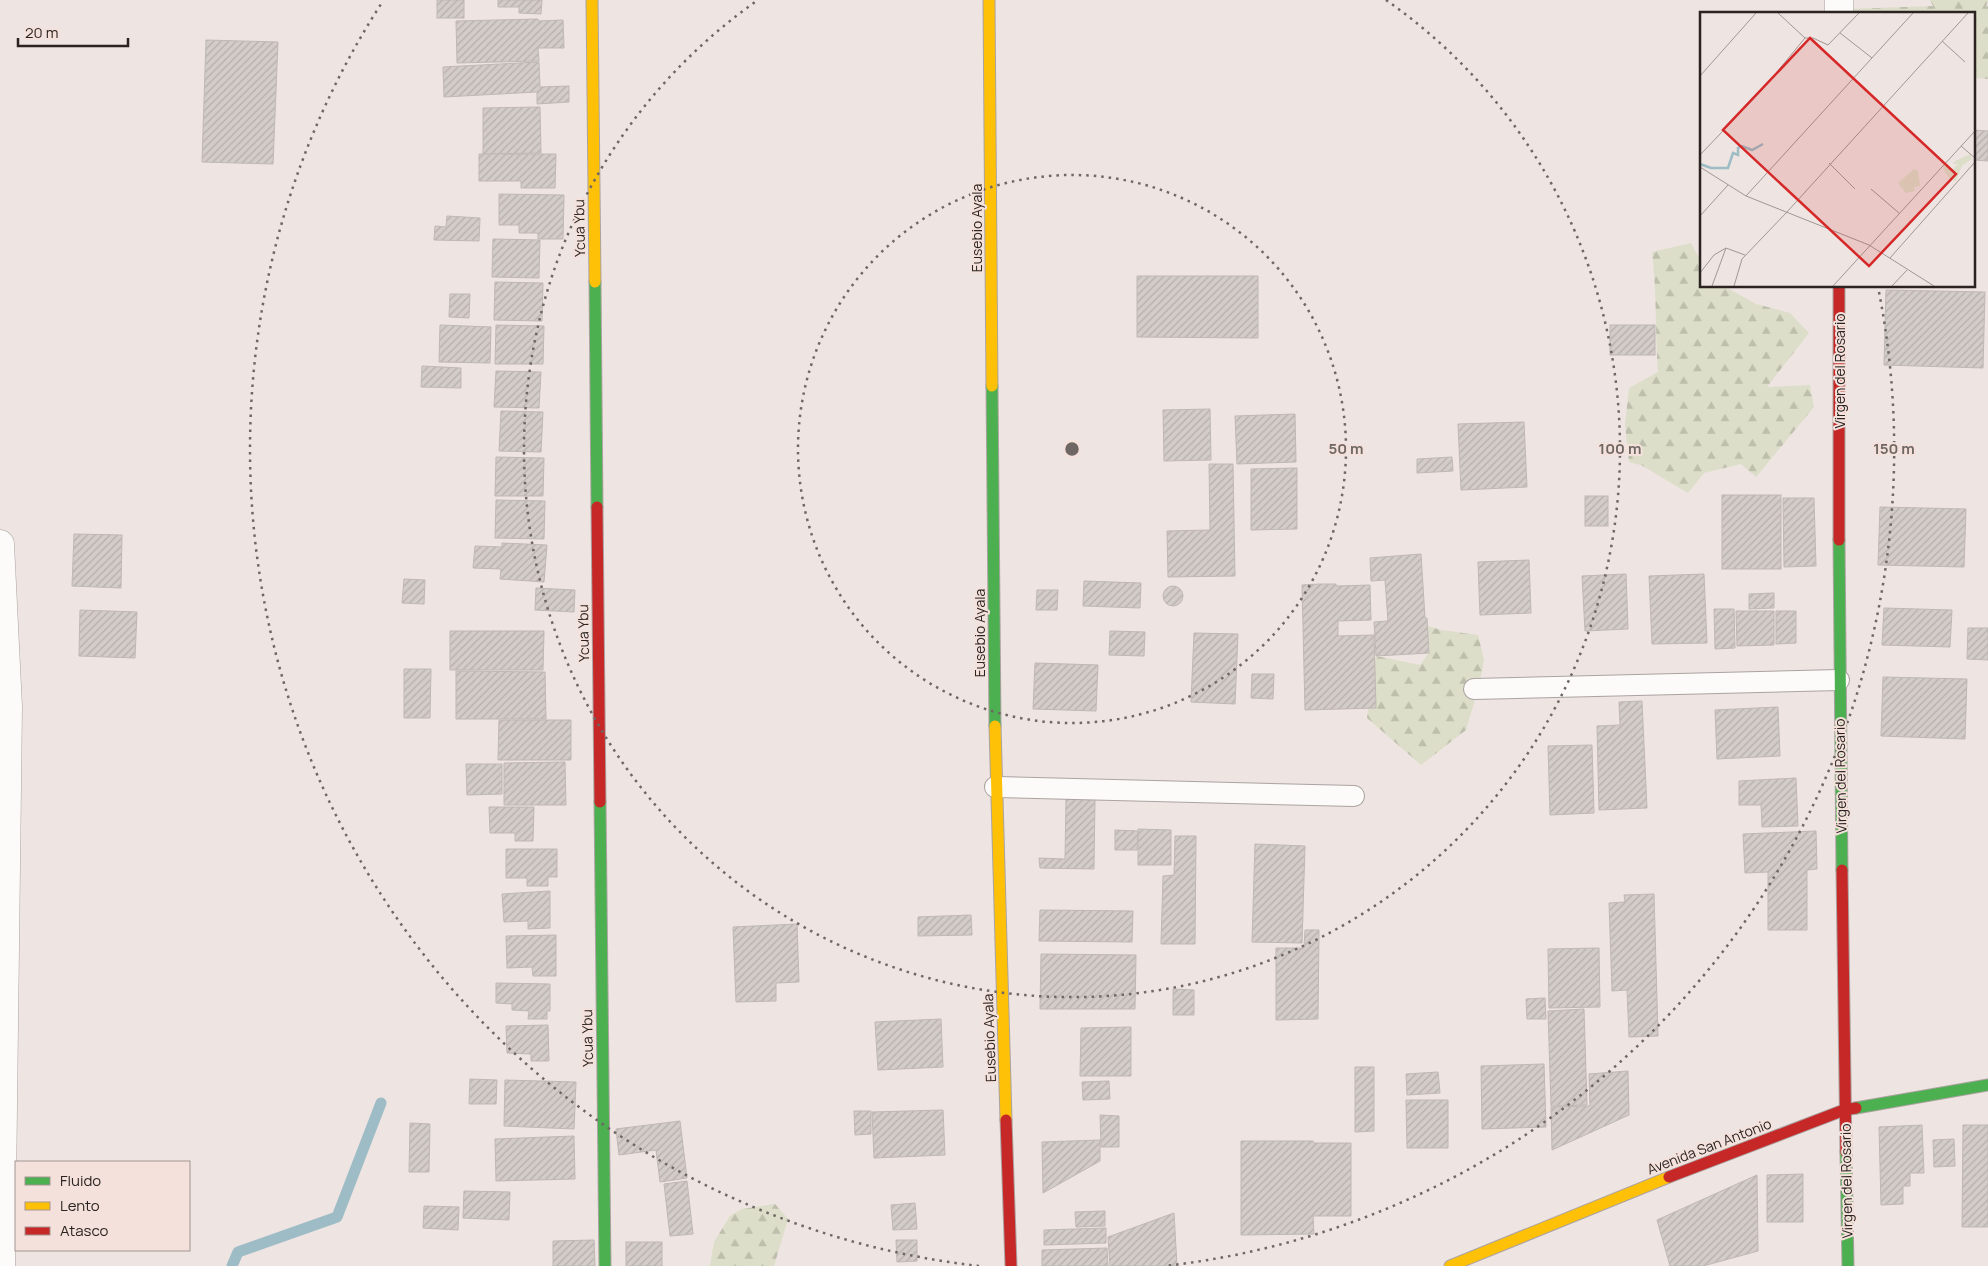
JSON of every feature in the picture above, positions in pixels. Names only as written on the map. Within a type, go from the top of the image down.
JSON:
[{"type":"street","name":"Ycua Ybu","points":[[592,0],[605,1266]]},
{"type":"street","name":"Eusebio Ayala","points":[[989,0],[995,787],[1011,1266]]},
{"type":"street","name":"Virgen del Rosario","points":[[1839,288],[1839,680],[1844,1110],[1848,1266]]},
{"type":"street","points":[[0,544],[8,707],[1,1266]]},
{"type":"street","name":"Avenida San Antonio","points":[[1450,1266],[1653,1183],[1844,1110],[1988,1085]]},
{"type":"lane","points":[[1474,689],[1839,680]]},
{"type":"lane","points":[[995,787],[1354,796]]},
{"type":"green space","points":[[1930,0],[1988,0],[1986,7],[1988,6],[1988,79],[1976,78],[1976,12],[1849,12],[1848,9],[1933,6]]},
{"type":"green space","points":[[1691,243],[1700,260],[1700,288],[1728,288],[1756,304],[1790,313],[1809,333],[1767,387],[1810,385],[1814,407],[1756,477],[1741,464],[1704,473],[1688,493],[1641,465],[1629,462],[1625,425],[1629,388],[1658,372],[1652,252]]},
{"type":"green space","points":[[1428,626],[1441,630],[1478,635],[1484,660],[1479,686],[1466,730],[1421,765],[1367,718],[1376,656],[1420,665],[1429,653]]},
{"type":"green space","points":[[775,1204],[788,1219],[774,1266],[710,1266],[714,1242],[730,1216],[742,1209]]},
{"type":"building","points":[[437,0],[464,0],[464,18],[437,18]]},
{"type":"building","points":[[498,0],[542,0],[541,14],[519,13],[519,7],[498,7]]},
{"type":"building","points":[[538,19],[538,21],[563,20],[564,48],[538,48],[539,61],[457,63],[456,21]]},
{"type":"building","points":[[206,40],[278,42],[273,164],[202,162]]},
{"type":"building","points":[[539,62],[540,87],[569,86],[569,102],[537,104],[537,92],[444,97],[443,67]]},
{"type":"building","points":[[540,107],[541,153],[483,154],[483,108]]},
{"type":"building","points":[[1976,130],[1988,131],[1988,161],[1976,160]]},
{"type":"building","points":[[479,154],[556,154],[555,188],[521,188],[521,181],[479,181]]},
{"type":"building","points":[[499,194],[564,195],[563,239],[538,239],[538,233],[519,233],[519,225],[499,225]]},
{"type":"building","points":[[447,216],[480,218],[479,241],[434,240],[435,226],[446,227]]},
{"type":"building","points":[[493,239],[540,240],[539,278],[492,277]]},
{"type":"building","points":[[1137,276],[1258,276],[1258,338],[1137,337]]},
{"type":"building","points":[[495,282],[543,283],[542,321],[494,320]]},
{"type":"building","points":[[1886,290],[1985,292],[1983,368],[1884,365]]},
{"type":"building","points":[[450,294],[470,294],[469,318],[449,317]]},
{"type":"building","points":[[440,325],[491,327],[490,363],[439,362]]},
{"type":"building","points":[[496,325],[544,326],[543,364],[495,364]]},
{"type":"building","points":[[1610,325],[1655,325],[1655,355],[1610,355]]},
{"type":"building","points":[[422,366],[461,368],[461,388],[421,387]]},
{"type":"building","points":[[496,371],[541,372],[539,408],[494,407]]},
{"type":"building","points":[[1210,409],[1211,460],[1164,461],[1163,410]]},
{"type":"building","points":[[501,411],[543,412],[541,452],[499,451]]},
{"type":"building","points":[[1295,414],[1296,462],[1237,464],[1235,416]]},
{"type":"building","points":[[1524,422],[1527,487],[1461,490],[1458,424]]},
{"type":"building","points":[[496,457],[544,458],[543,496],[495,496]]},
{"type":"building","points":[[1452,457],[1453,471],[1417,473],[1417,459]]},
{"type":"building","points":[[1209,464],[1233,464],[1235,576],[1168,577],[1167,531],[1210,530]]},
{"type":"building","points":[[1297,468],[1297,529],[1251,530],[1251,469]]},
{"type":"building","points":[[1722,495],[1781,495],[1781,569],[1722,569]]},
{"type":"building","points":[[1585,496],[1608,496],[1608,526],[1585,526]]},
{"type":"building","points":[[1783,498],[1814,498],[1816,566],[1784,567]]},
{"type":"building","points":[[496,500],[545,501],[544,539],[495,538]]},
{"type":"building","points":[[1880,507],[1966,509],[1964,567],[1878,565]]},
{"type":"building","points":[[74,534],[122,535],[121,588],[72,586]]},
{"type":"building","points":[[502,543],[547,545],[544,582],[500,579],[501,569],[473,568],[475,546],[502,547]]},
{"type":"building","points":[[1421,554],[1429,653],[1376,656],[1374,622],[1388,621],[1385,580],[1371,581],[1370,558]]},
{"type":"building","points":[[1529,560],[1531,613],[1480,615],[1478,562]]},
{"type":"building","points":[[1626,574],[1628,629],[1585,631],[1582,576]]},
{"type":"building","points":[[1704,574],[1707,643],[1652,644],[1649,576]]},
{"type":"building","points":[[404,579],[425,580],[424,604],[402,603]]},
{"type":"building","points":[[1084,581],[1141,583],[1140,608],[1083,606]]},
{"type":"building","points":[[1336,584],[1336,586],[1370,585],[1371,620],[1338,621],[1338,636],[1374,635],[1376,708],[1305,710],[1302,585]]},
{"type":"building","points":[[1169,586],[1177,586],[1183,592],[1183,600],[1177,606],[1169,606],[1163,600],[1163,592]]},
{"type":"building","points":[[536,588],[575,590],[574,612],[535,610]]},
{"type":"building","points":[[1037,590],[1058,590],[1057,610],[1036,610]]},
{"type":"building","points":[[1774,593],[1774,608],[1749,609],[1749,594]]},
{"type":"building","points":[[1884,608],[1952,610],[1950,647],[1882,645]]},
{"type":"building","points":[[1714,609],[1734,609],[1735,648],[1715,649]]},
{"type":"building","points":[[80,610],[137,612],[135,658],[79,656]]},
{"type":"building","points":[[1736,611],[1774,611],[1774,645],[1737,646]]},
{"type":"building","points":[[1776,611],[1796,611],[1796,643],[1776,644]]},
{"type":"building","points":[[1968,628],[1988,628],[1988,660],[1967,659]]},
{"type":"building","points":[[450,631],[544,631],[543,670],[450,670]]},
{"type":"building","points":[[1110,631],[1145,632],[1144,656],[1109,655]]},
{"type":"building","points":[[1194,633],[1238,634],[1235,704],[1191,702]]},
{"type":"building","points":[[1035,663],[1098,665],[1096,711],[1033,709]]},
{"type":"building","points":[[404,669],[431,669],[430,718],[404,718]]},
{"type":"building","points":[[456,671],[545,672],[546,719],[456,719]]},
{"type":"building","points":[[1252,674],[1274,674],[1273,699],[1251,698]]},
{"type":"building","points":[[1883,677],[1967,679],[1965,739],[1881,736]]},
{"type":"building","points":[[1642,701],[1647,808],[1599,810],[1597,726],[1620,725],[1619,702]]},
{"type":"building","points":[[1778,707],[1780,756],[1717,759],[1715,710]]},
{"type":"building","points":[[499,720],[571,720],[571,760],[498,760]]},
{"type":"building","points":[[1592,745],[1594,813],[1550,815],[1548,746]]},
{"type":"building","points":[[565,762],[566,805],[504,805],[504,763]]},
{"type":"building","points":[[466,764],[502,764],[502,794],[467,795]]},
{"type":"building","points":[[1796,778],[1798,826],[1762,827],[1761,805],[1739,805],[1739,781]]},
{"type":"building","points":[[1066,798],[1095,798],[1094,869],[1040,868],[1039,858],[1065,859]]},
{"type":"building","points":[[489,807],[534,807],[533,841],[515,841],[515,833],[490,833]]},
{"type":"building","points":[[1138,829],[1171,830],[1171,865],[1138,865]]},
{"type":"building","points":[[1115,830],[1138,831],[1137,850],[1115,850]]},
{"type":"building","points":[[1816,831],[1817,869],[1807,870],[1807,930],[1768,930],[1768,872],[1745,873],[1743,834]]},
{"type":"building","points":[[1175,836],[1196,836],[1195,944],[1161,944],[1163,876],[1174,875]]},
{"type":"building","points":[[1255,844],[1305,846],[1302,943],[1252,942]]},
{"type":"building","points":[[506,849],[557,849],[557,877],[548,877],[548,886],[527,886],[527,878],[506,878]]},
{"type":"building","points":[[550,891],[550,928],[528,929],[528,921],[504,922],[502,894]]},
{"type":"building","points":[[1654,894],[1658,1036],[1629,1037],[1627,990],[1612,991],[1609,903],[1625,902],[1624,895]]},
{"type":"building","points":[[1040,910],[1133,911],[1132,942],[1039,941]]},
{"type":"building","points":[[971,915],[972,935],[918,936],[918,917]]},
{"type":"building","points":[[797,924],[799,982],[776,983],[776,1001],[736,1002],[733,927]]},
{"type":"building","points":[[1305,930],[1319,930],[1318,1019],[1276,1020],[1276,948],[1304,948]]},
{"type":"building","points":[[556,935],[556,976],[533,976],[532,967],[507,968],[506,936]]},
{"type":"building","points":[[1599,948],[1600,1007],[1549,1008],[1548,949]]},
{"type":"building","points":[[1041,954],[1136,955],[1135,1009],[1040,1009]]},
{"type":"building","points":[[496,983],[550,984],[550,1011],[547,1011],[547,1019],[528,1019],[529,1011],[512,1010],[512,1004],[496,1003]]},
{"type":"building","points":[[1173,989],[1194,990],[1194,1015],[1173,1015]]},
{"type":"building","points":[[1545,998],[1546,1019],[1527,1019],[1526,999]]},
{"type":"building","points":[[1584,1009],[1587,1105],[1551,1106],[1548,1011]]},
{"type":"building","points":[[941,1019],[943,1067],[878,1070],[875,1022]]},
{"type":"building","points":[[548,1025],[549,1061],[531,1061],[531,1054],[507,1053],[506,1026]]},
{"type":"building","points":[[1131,1027],[1131,1076],[1080,1076],[1081,1028]]},
{"type":"building","points":[[1544,1064],[1546,1127],[1482,1129],[1481,1066]]},
{"type":"building","points":[[1355,1067],[1374,1067],[1374,1131],[1355,1132]]},
{"type":"building","points":[[1628,1071],[1629,1115],[1552,1150],[1551,1107],[1590,1106],[1589,1074]]},
{"type":"building","points":[[1438,1072],[1440,1093],[1407,1095],[1406,1074]]},
{"type":"building","points":[[470,1079],[497,1080],[496,1104],[469,1104]]},
{"type":"building","points":[[505,1080],[576,1082],[574,1129],[504,1126]]},
{"type":"building","points":[[1109,1081],[1110,1099],[1083,1100],[1082,1082]]},
{"type":"building","points":[[1406,1100],[1448,1100],[1448,1148],[1407,1148]]},
{"type":"building","points":[[943,1110],[945,1155],[874,1158],[872,1112]]},
{"type":"building","points":[[854,1111],[871,1111],[871,1134],[855,1135]]},
{"type":"building","points":[[1100,1115],[1119,1116],[1119,1147],[1101,1147]]},
{"type":"building","points":[[680,1121],[687,1178],[660,1182],[656,1150],[619,1155],[616,1129]]},
{"type":"building","points":[[410,1123],[430,1124],[429,1172],[409,1172]]},
{"type":"building","points":[[1922,1125],[1924,1173],[1910,1173],[1910,1186],[1903,1186],[1903,1204],[1881,1205],[1879,1127]]},
{"type":"building","points":[[1963,1125],[1988,1125],[1988,1227],[1962,1227]]},
{"type":"building","points":[[574,1136],[575,1179],[496,1181],[495,1139]]},
{"type":"building","points":[[1954,1139],[1955,1166],[1934,1167],[1933,1140]]},
{"type":"building","points":[[1100,1140],[1100,1161],[1043,1193],[1042,1142]]},
{"type":"building","points":[[1241,1141],[1351,1143],[1351,1216],[1313,1216],[1314,1234],[1241,1235]]},
{"type":"building","points":[[1803,1174],[1803,1222],[1767,1222],[1767,1175]]},
{"type":"building","points":[[1757,1175],[1758,1251],[1703,1266],[1670,1266],[1657,1220]]},
{"type":"building","points":[[687,1181],[693,1234],[670,1236],[664,1184]]},
{"type":"building","points":[[464,1191],[510,1192],[509,1220],[463,1218]]},
{"type":"building","points":[[915,1203],[917,1229],[893,1230],[891,1205]]},
{"type":"building","points":[[424,1206],[459,1207],[458,1230],[423,1228]]},
{"type":"building","points":[[1105,1211],[1105,1226],[1076,1227],[1075,1212]]},
{"type":"building","points":[[1174,1213],[1177,1266],[1110,1266],[1108,1237]]},
{"type":"building","points":[[1106,1228],[1106,1243],[1044,1245],[1044,1230]]},
{"type":"building","points":[[594,1240],[595,1266],[553,1266],[553,1241]]},
{"type":"building","points":[[896,1240],[917,1240],[917,1261],[897,1262]]},
{"type":"building","points":[[626,1242],[662,1242],[662,1266],[626,1266]]},
{"type":"building","points":[[1107,1248],[1108,1266],[1042,1266],[1042,1250]]},
{"type":"waterway","points":[[232,1266],[238,1252],[337,1217],[381,1103]]},
{"type":"traffic: fast","points":[[595,282],[597,507]]},
{"type":"traffic: fast","points":[[992,386],[995,726]]},
{"type":"traffic: fast","points":[[1839,540],[1842,870]]},
{"type":"traffic: fast","points":[[600,802],[605,1266]]},
{"type":"traffic: fast","points":[[1856,1108],[1988,1085]]},
{"type":"traffic: fast","points":[[1846,1152],[1848,1266]]},
{"type":"traffic: slow","points":[[592,0],[595,282]]},
{"type":"traffic: slow","points":[[989,0],[992,386]]},
{"type":"traffic: slow","points":[[995,726],[1006,1120]]},
{"type":"traffic: slow","points":[[1450,1266],[1669,1177]]},
{"type":"traffic: jam","points":[[1839,288],[1839,540]]},
{"type":"traffic: jam","points":[[597,507],[600,802]]},
{"type":"traffic: jam","points":[[1842,870],[1846,1152]]},
{"type":"traffic: jam","points":[[1669,1177],[1844,1110],[1856,1108]]},
{"type":"traffic: jam","points":[[1006,1120],[1011,1266]]}]
